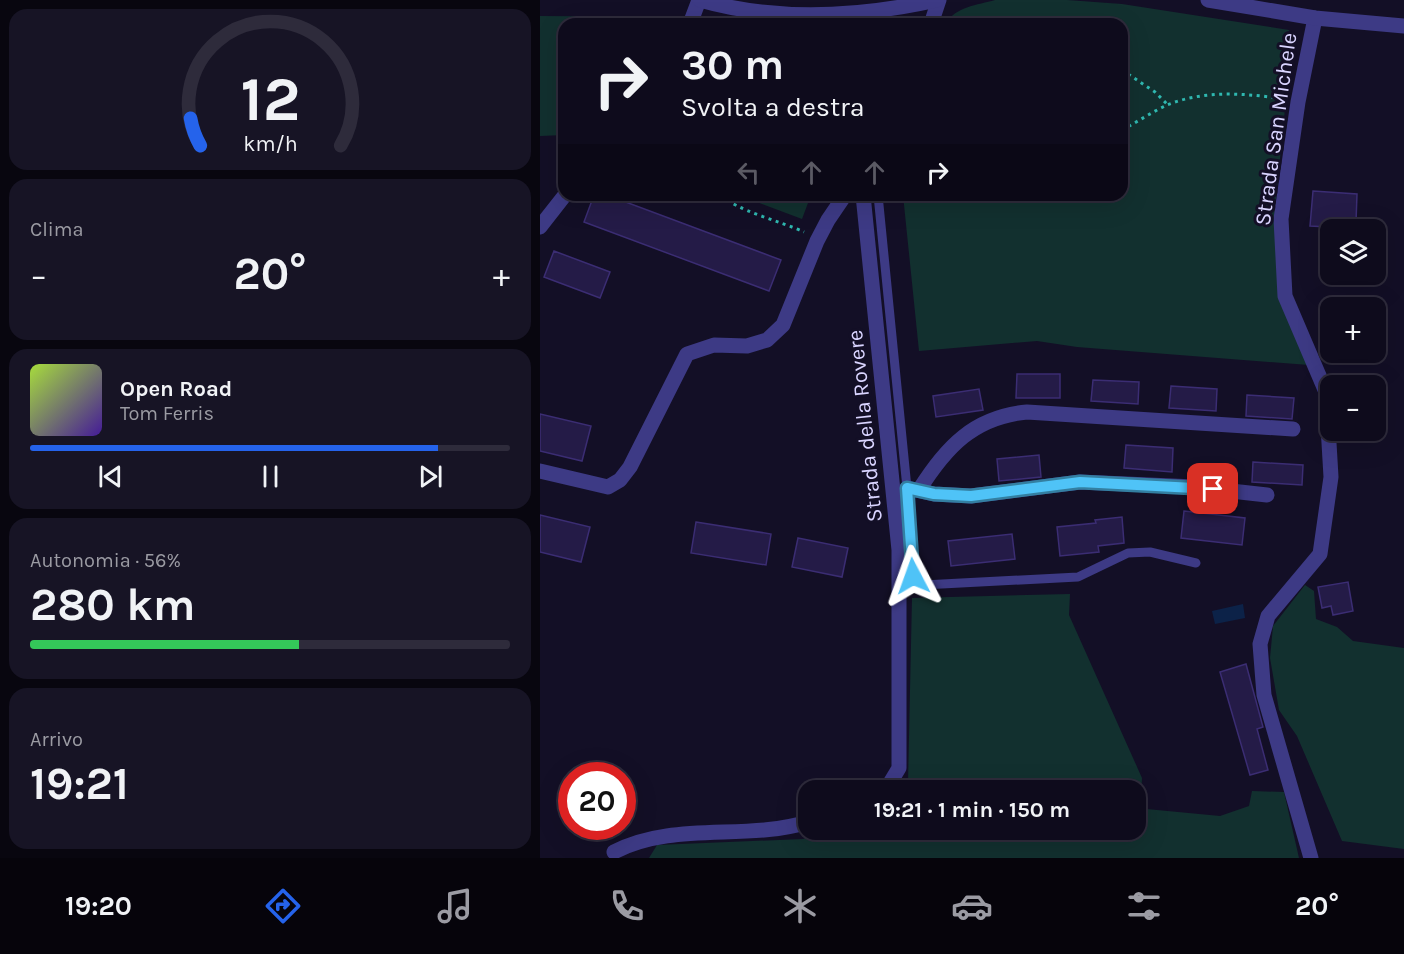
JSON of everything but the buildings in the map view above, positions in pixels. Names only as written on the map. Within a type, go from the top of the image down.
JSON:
[{"type":"street","points":[[692,18],[700,0],[719,6],[760,11],[841,16],[901,8],[938,0],[933,18]]},
{"type":"street","points":[[1216,1],[1315,18],[1404,26]]},
{"type":"street","name":"Strada San Michele","points":[[1311,858],[1264,695],[1260,644],[1268,616],[1320,554],[1330,477],[1326,392],[1285,296],[1281,219],[1298,102],[1315,18]]},
{"type":"street","points":[[540,227],[561,201]]},
{"type":"street","points":[[540,471],[608,488],[620,480],[630,467],[687,354],[714,345],[747,346],[767,340],[783,325],[818,241],[841,201]]},
{"type":"street","name":"Strada della Rovere","points":[[863,201],[899,550],[899,768],[892,780]]},
{"type":"street","points":[[1267,495],[1195,487],[1080,482],[971,496],[934,494],[913,489],[958,440],[979,424],[1006,414],[1027,412],[1293,429]]},
{"type":"street","points":[[614,852],[632,842],[657,837],[778,829],[798,824]]},
{"type":"lane","points":[[879,201],[913,489],[913,576],[917,583],[923,585],[1078,577],[1128,553],[1150,552],[1196,562]]},
{"type":"path","points":[[1128,74],[1155,92],[1168,105]]},
{"type":"path","points":[[1128,127],[1168,105],[1206,95],[1244,93],[1298,102]]},
{"type":"path","points":[[729,201],[734,205],[786,223],[818,241]]},
{"type":"green space","points":[[995,0],[1067,0],[1122,4],[1289,30],[1292,38],[1274,219],[1309,365],[1077,347],[1037,341],[919,351],[904,201],[1128,201],[1128,18],[950,18],[974,5]]},
{"type":"green space","points":[[540,16],[680,17],[558,18],[558,135],[540,136]]},
{"type":"green space","points":[[754,201],[809,201],[802,219]]},
{"type":"green space","points":[[1305,585],[1314,591],[1316,619],[1337,627],[1353,641],[1404,648],[1404,849],[1342,841],[1297,736],[1279,710],[1270,658],[1273,626]]},
{"type":"green space","points":[[1070,594],[1069,615],[1142,780],[908,780],[912,598]]},
{"type":"green space","points":[[1252,791],[1284,792],[1299,858],[649,858],[657,845],[798,839],[1146,840],[1146,809],[1220,816],[1249,806]]},
{"type":"water","points":[[1243,604],[1245,618],[1215,624],[1212,611]]},
{"type":"route","points":[[913,576],[907,488],[934,494],[971,496],[1080,482],[1213,489]]}]
